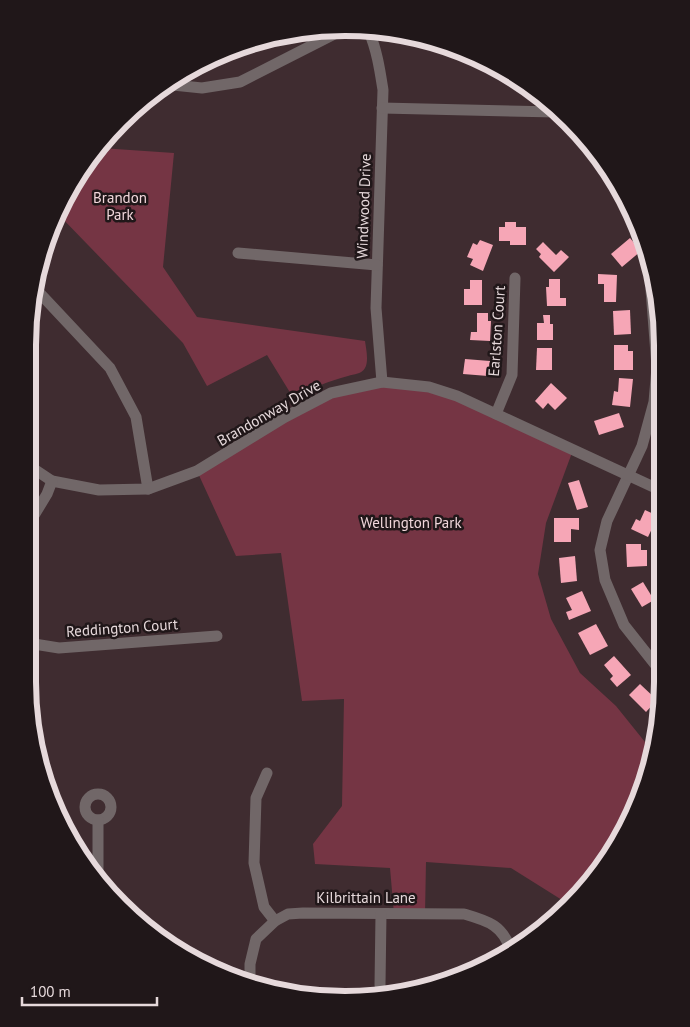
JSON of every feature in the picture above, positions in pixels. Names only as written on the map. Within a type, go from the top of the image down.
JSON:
[{"type":"street","points":[[178,85],[202,88],[240,82],[329,37]]},
{"type":"street","name":"Windwood Drive","points":[[371,38],[383,90],[376,308],[382,382]]},
{"type":"street","points":[[382,108],[548,112]]},
{"type":"street","points":[[238,252],[377,265]]},
{"type":"street","name":"Earlston Court","points":[[496,414],[512,375],[515,278]]},
{"type":"street","points":[[41,293],[110,368],[136,417],[148,489]]},
{"type":"street","name":"Brandonway Drive","points":[[36,471],[52,481],[99,490],[148,489],[213,464],[285,417],[331,393],[382,382],[430,387],[457,396],[654,487]]},
{"type":"street","points":[[654,402],[642,446],[606,521],[600,550],[605,580],[624,625],[654,663]]},
{"type":"street","points":[[36,512],[52,481]]},
{"type":"street","name":"Reddington Court","points":[[36,644],[59,648],[217,636]]},
{"type":"street","points":[[267,773],[256,798],[254,863],[264,907],[274,921]]},
{"type":"street","points":[[98,820],[98,867]]},
{"type":"street","name":"Kilbrittain Lane","points":[[250,975],[250,964],[256,939],[274,921],[288,914],[464,914],[489,921],[508,939],[509,943]]},
{"type":"street","points":[[380,985],[381,914]]},
{"type":"green space","name":"Brandon Park","points":[[107,148],[174,153],[163,267],[197,317],[365,341],[367,358],[362,372],[320,385],[294,399],[267,355],[207,386],[183,343],[63,219],[88,173]]},
{"type":"green space","name":"Wellington Park","points":[[373,383],[429,387],[573,450],[546,523],[538,574],[551,619],[580,673],[616,706],[645,742],[648,742],[637,781],[622,819],[602,854],[577,886],[563,900],[511,868],[426,862],[425,914],[394,914],[390,868],[315,864],[313,844],[342,806],[344,699],[302,701],[281,553],[236,556],[197,471],[331,393]]},
{"type":"building","points":[[505,222],[516,222],[516,227],[526,227],[526,245],[510,245],[510,241],[499,241],[499,227],[505,227]]},
{"type":"building","points":[[630,238],[637,246],[639,253],[622,267],[611,254]]},
{"type":"building","points":[[480,240],[493,245],[483,271],[470,265],[473,259],[467,257],[473,243],[477,245]]},
{"type":"building","points":[[543,242],[556,255],[561,250],[569,257],[554,272],[539,257],[541,254],[536,249]]},
{"type":"building","points":[[598,274],[617,275],[616,302],[604,302],[604,284],[598,284]]},
{"type":"building","points":[[549,279],[560,279],[560,298],[566,298],[566,306],[547,306],[546,287],[549,287]]},
{"type":"building","points":[[470,280],[482,280],[482,305],[464,305],[464,289],[470,289]]},
{"type":"building","points":[[630,310],[631,334],[614,335],[613,311]]},
{"type":"building","points":[[477,313],[488,313],[488,321],[491,321],[490,341],[470,340],[471,332],[477,332]]},
{"type":"building","points":[[543,315],[550,315],[550,324],[553,324],[553,340],[537,340],[537,323],[544,323]]},
{"type":"building","points":[[614,345],[628,345],[628,351],[633,351],[633,370],[614,370]]},
{"type":"building","points":[[537,348],[552,348],[552,370],[536,370]]},
{"type":"building","points":[[465,359],[490,361],[488,376],[463,374]]},
{"type":"building","points":[[619,378],[633,379],[630,407],[612,405],[614,391],[618,392]]},
{"type":"building","points":[[551,383],[567,398],[555,410],[548,403],[543,409],[535,401]]},
{"type":"building","points":[[619,413],[624,427],[599,435],[594,421]]},
{"type":"building","points":[[579,480],[588,507],[577,510],[568,483]]},
{"type":"building","points":[[645,510],[654,514],[654,524],[648,537],[631,529],[636,519],[640,521]]},
{"type":"building","points":[[554,518],[579,518],[579,530],[571,529],[571,542],[554,542]]},
{"type":"building","points":[[626,544],[641,544],[641,550],[647,550],[647,566],[627,567]]},
{"type":"building","points":[[575,556],[577,581],[561,583],[559,558]]},
{"type":"building","points":[[643,582],[654,600],[642,607],[631,589]]},
{"type":"building","points":[[582,591],[591,611],[569,620],[566,612],[572,610],[566,598]]},
{"type":"building","points":[[596,624],[608,646],[590,655],[578,633]]},
{"type":"building","points":[[614,656],[631,675],[617,687],[610,679],[613,676],[604,665]]},
{"type":"building","points":[[640,684],[653,696],[653,705],[646,712],[629,695]]}]
